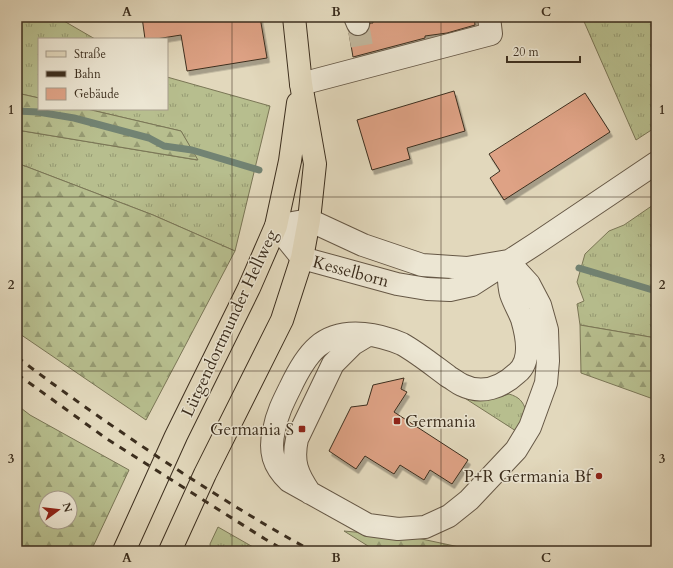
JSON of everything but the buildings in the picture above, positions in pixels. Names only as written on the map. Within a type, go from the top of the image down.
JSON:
[{"type":"main road","name":"Lütgendortmunder Hellweg","points":[[170,551],[282,320],[302,258],[309,220],[315,164],[301,84],[294,17]]},
{"type":"main road","name":"Lütgendortmunder Hellweg","points":[[124,551],[176,436],[249,288],[276,226],[290,161],[301,84]]},
{"type":"street","points":[[301,84],[363,63],[492,34],[489,17]]},
{"type":"street","name":"Kesselborn","points":[[276,226],[302,258],[396,284],[427,289],[450,290],[472,285],[543,240],[656,163]]},
{"type":"street","points":[[276,226],[309,220]]},
{"type":"street","name":"Kesselborn","points":[[309,220],[363,245],[422,265],[467,268],[508,261]]},
{"type":"street","points":[[508,261],[529,284],[540,305],[547,330],[548,360],[546,383],[530,427],[516,450],[469,500],[449,516],[425,527],[398,529],[368,525],[311,494],[289,481],[281,474],[275,463],[271,443],[276,416],[301,366],[309,355],[320,344],[342,334],[354,333],[383,337],[402,345],[462,385],[474,389],[487,389],[503,385],[519,372],[524,363],[527,345],[522,318],[511,293],[508,261]]},
{"type":"street","points":[[311,494],[301,479],[296,466],[294,452],[297,439],[333,364],[353,344],[368,335]]},
{"type":"green space","points":[[17,17],[57,17],[93,38],[38,38],[38,98],[17,93]]},
{"type":"green space","points":[[582,17],[656,17],[656,127],[636,140]]},
{"type":"green space","points":[[168,77],[270,106],[235,251],[153,215],[17,163],[17,130],[197,160],[181,131],[91,110],[168,110]]},
{"type":"green space","points":[[17,93],[38,98],[38,110],[91,110],[181,131],[198,160],[17,130]]},
{"type":"green space","points":[[17,163],[153,215],[235,251],[146,420],[17,332]]},
{"type":"green space","points":[[656,203],[656,338],[580,325],[577,304],[584,301],[577,282],[585,254],[609,231],[624,225]]},
{"type":"green space","points":[[580,325],[656,338],[656,400],[581,373]]},
{"type":"green space","points":[[509,394],[520,400],[526,411],[516,431],[463,397],[486,399]]},
{"type":"green space","points":[[17,405],[30,415],[129,470],[91,551],[17,551]]},
{"type":"green space","points":[[218,527],[260,551],[211,551],[210,544]]},
{"type":"green space","points":[[344,531],[417,538],[478,551],[376,551]]},
{"type":"waterway","points":[[17,111],[38,112],[74,118],[149,138],[164,146],[192,150],[259,170]]},
{"type":"waterway","points":[[579,268],[656,291]]},
{"type":"tunnel","points":[[358,24],[364,58]]},
{"type":"railway","points":[[17,357],[88,409],[161,459],[235,506],[312,551]]},
{"type":"railway","points":[[17,374],[107,439],[286,551]]},
{"type":"place","name":"Germania","points":[[397,421]]},
{"type":"place","name":"Germania S","points":[[302,429]]},
{"type":"place","name":"P+R Germania Bf","points":[[599,476]]}]
